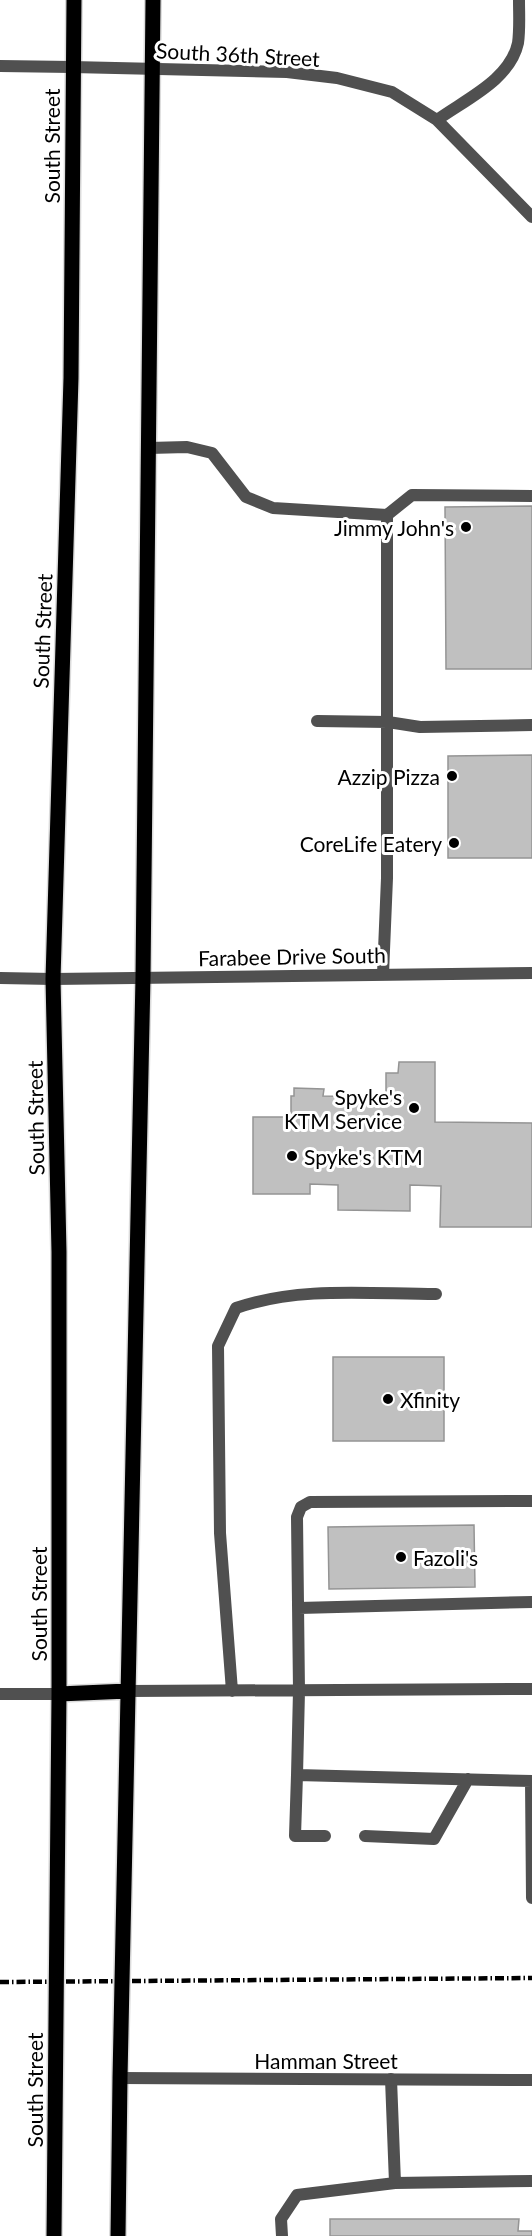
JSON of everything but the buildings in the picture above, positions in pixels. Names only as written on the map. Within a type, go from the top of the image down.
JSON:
[{"type":"main road","name":"South Street","points":[[54,2236],[59,1694],[58,1252],[53,979],[70,378],[74,0]]},
{"type":"main road","points":[[118,2236],[143,977],[153,0]]},
{"type":"main road","points":[[59,1694],[128,1691]]},
{"type":"street","points":[[437,120],[497,78],[513,60],[518,41],[519,0]]},
{"type":"street","name":"South 36th Street","points":[[0,66],[288,72],[337,78],[392,92],[437,120],[532,217]]},
{"type":"street","points":[[149,448],[187,447],[212,453],[246,497],[273,508],[387,515],[412,495],[532,496]]},
{"type":"street","points":[[383,974],[387,878],[387,515]]},
{"type":"street","points":[[317,722],[388,722],[420,727],[532,725]]},
{"type":"street","name":"Farabee Drive South","points":[[0,978],[532,973]]},
{"type":"street","points":[[232,1691],[220,1533],[218,1346],[236,1308],[256,1301],[308,1294],[436,1294]]},
{"type":"street","points":[[326,1836],[295,1836],[299,1691],[297,1517],[301,1506],[310,1502],[532,1501]]},
{"type":"street","points":[[298,1608],[532,1602]]},
{"type":"street","points":[[128,1691],[532,1689]]},
{"type":"street","points":[[0,1694],[59,1694]]},
{"type":"street","points":[[297,1775],[531,1781],[532,1898]]},
{"type":"street","points":[[365,1836],[434,1839],[468,1779]]},
{"type":"street","name":"Hamman Street","points":[[120,2079],[532,2080]]},
{"type":"street","points":[[391,2079],[394,2184]]},
{"type":"street","points":[[282,2236],[281,2219],[297,2195],[394,2184],[532,2181]]},
{"type":"railway","points":[[0,1982],[532,1978]]},
{"type":"place","name":"Jimmy John's","points":[[466,527]]},
{"type":"place","name":"Azzip Pizza","points":[[452,776]]},
{"type":"place","name":"CoreLife Eatery","points":[[454,843]]},
{"type":"place","name":"Spyke's KTM Service","points":[[414,1108]]},
{"type":"place","name":"Spyke's KTM","points":[[292,1156]]},
{"type":"place","name":"Xfinity","points":[[388,1399]]},
{"type":"place","name":"Fazoli's","points":[[401,1557]]}]
